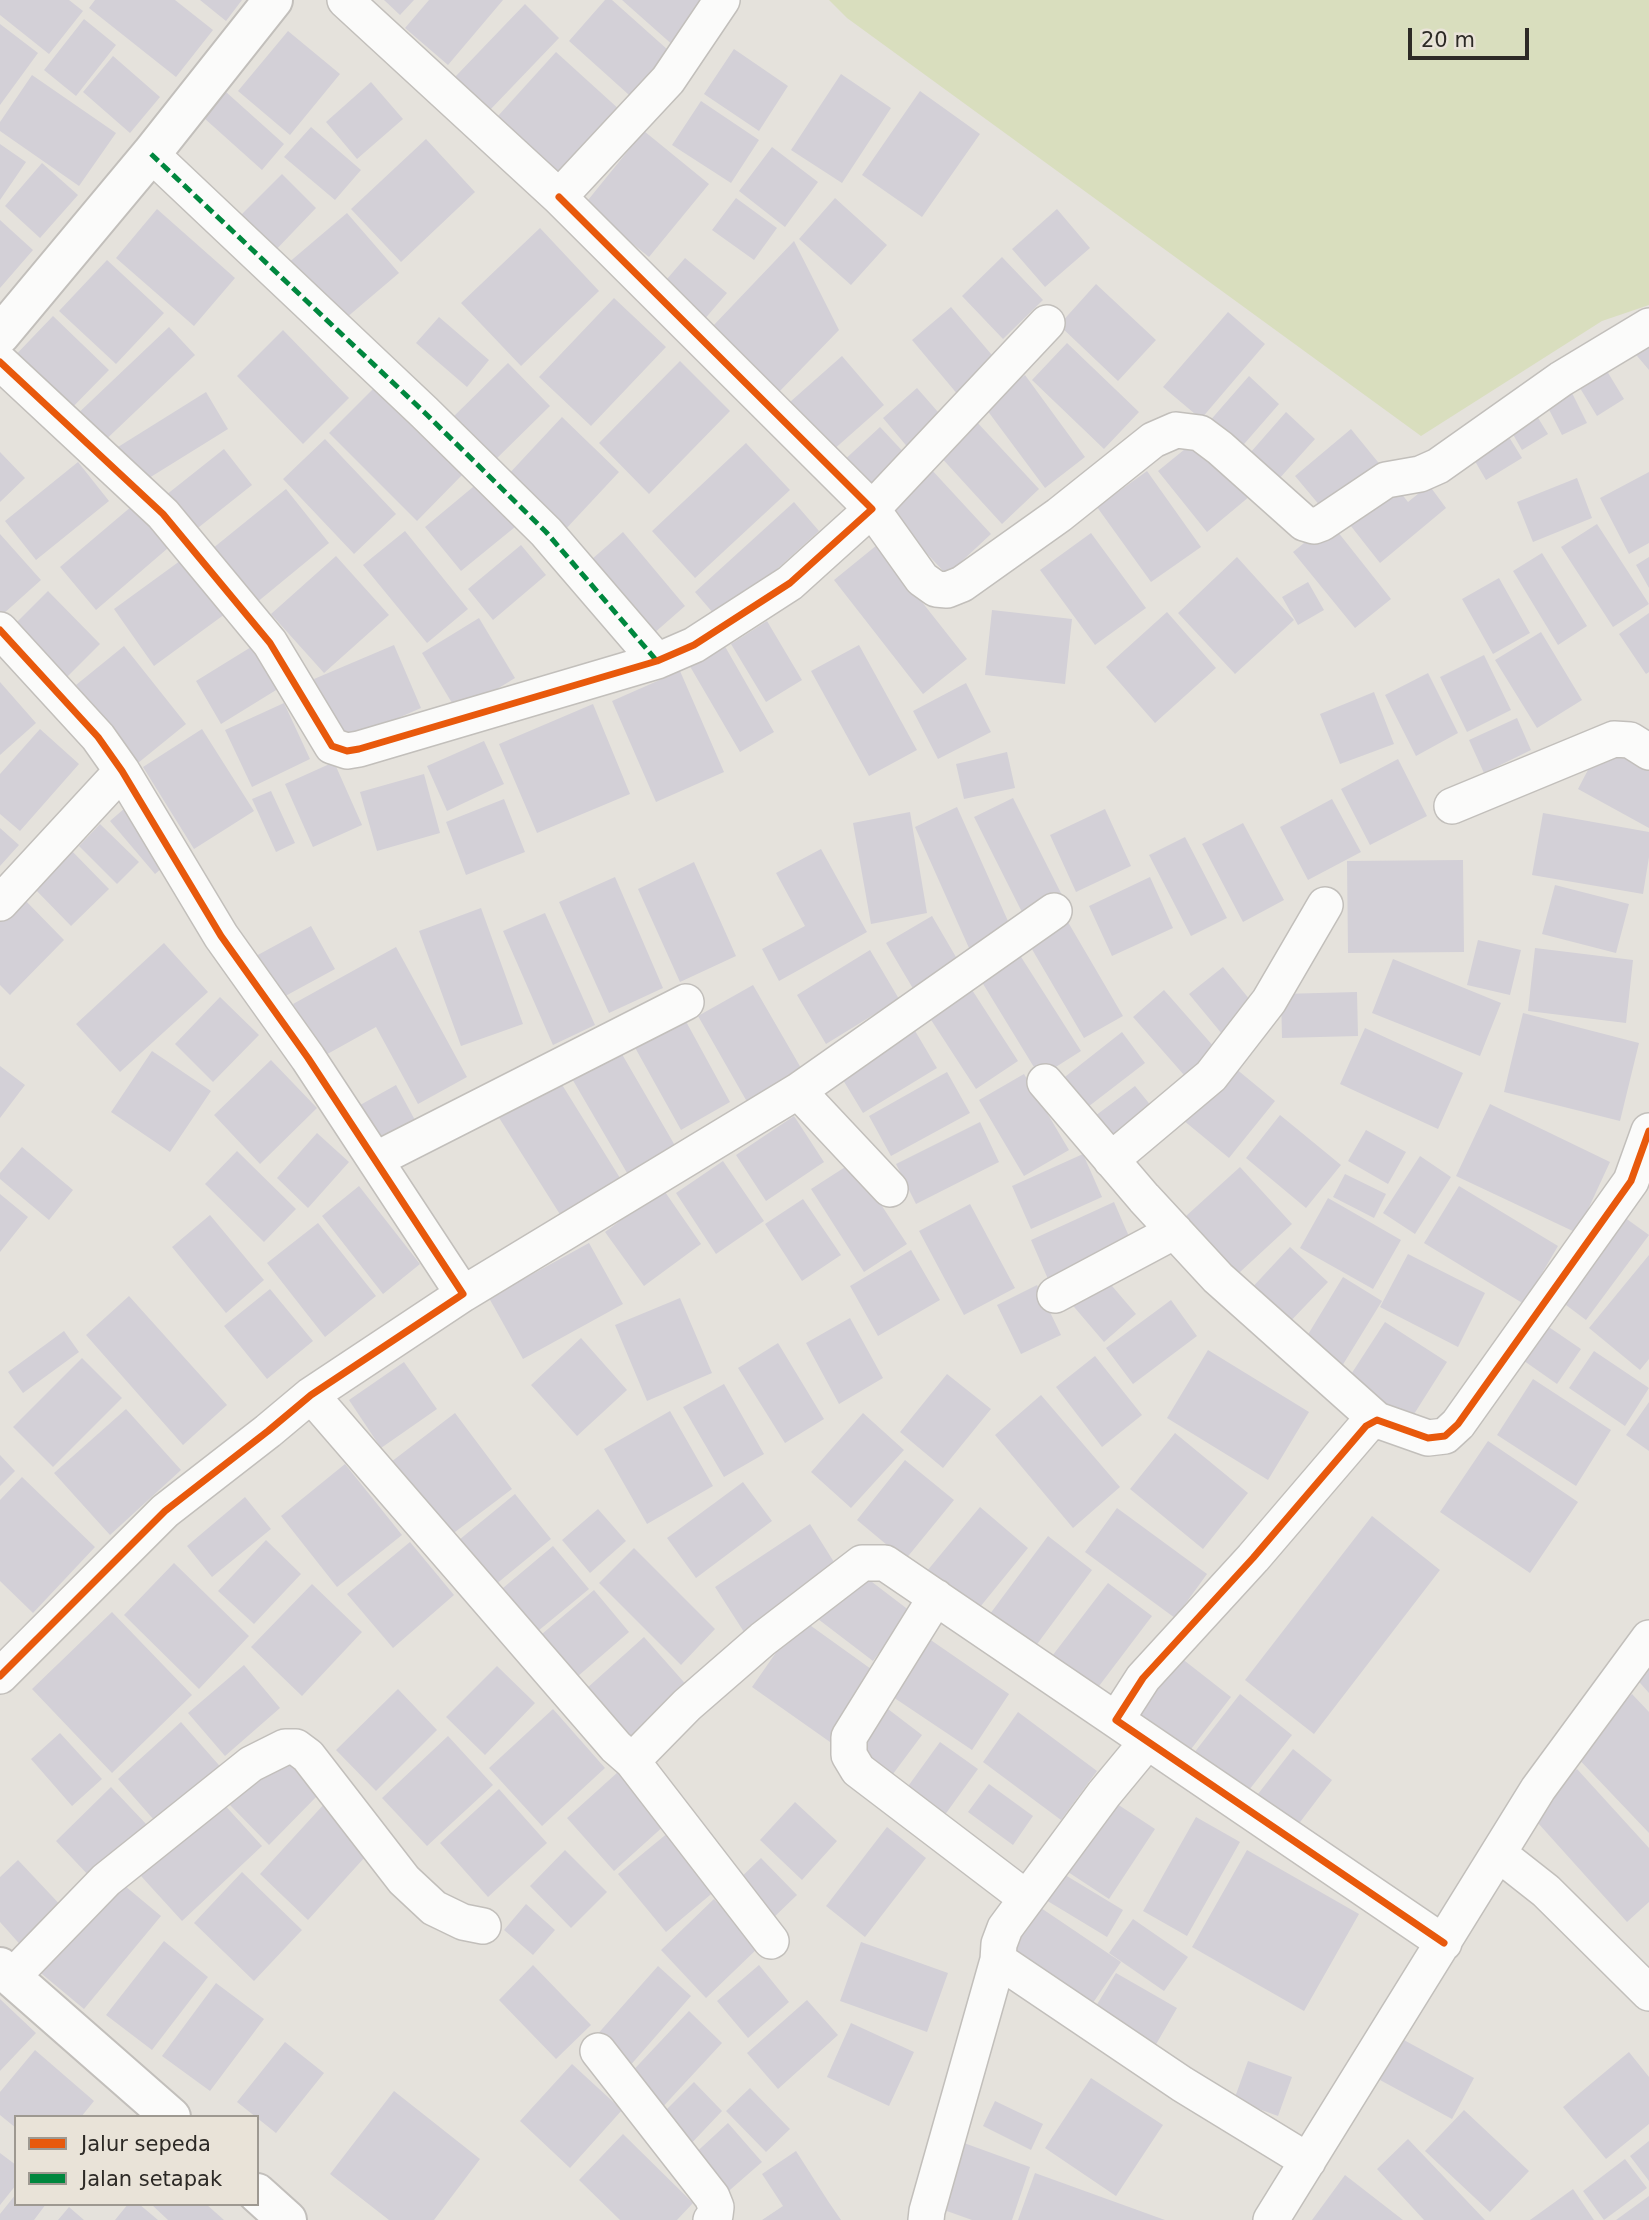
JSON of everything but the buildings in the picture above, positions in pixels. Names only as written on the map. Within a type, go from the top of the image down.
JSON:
[{"type":"street","points":[[0,335],[151,154],[273,0]]},
{"type":"street","points":[[345,0],[559,197],[872,509],[922,579],[936,589],[947,590],[962,584],[1059,515],[1153,440],[1184,429],[1200,433],[1304,523],[1314,526],[1335,516],[1390,479],[1419,474],[1438,466],[1560,379],[1649,326]]},
{"type":"street","points":[[559,197],[668,80],[721,1]]},
{"type":"street","points":[[151,154],[425,412],[546,532],[657,661]]},
{"type":"street","points":[[0,362],[163,514],[270,643],[332,746],[347,751],[657,661],[694,645],[790,583],[872,509],[1047,323]]},
{"type":"street","points":[[0,631],[98,737],[122,771],[221,936],[308,1058],[463,1294]]},
{"type":"street","points":[[1452,806],[1615,738],[1630,740],[1649,752]]},
{"type":"street","points":[[0,903],[122,771]]},
{"type":"street","points":[[1111,1160],[1211,1076],[1269,1001],[1325,905]]},
{"type":"street","points":[[0,1676],[165,1511],[311,1395],[463,1294],[798,1091],[1054,911]]},
{"type":"street","points":[[376,1160],[686,1002]]},
{"type":"street","points":[[1045,1082],[1111,1160],[1218,1278],[1377,1420],[1429,1438],[1445,1436],[1458,1424],[1631,1181],[1649,1131]]},
{"type":"street","points":[[798,1091],[890,1189]]},
{"type":"street","points":[[1055,1295],[1175,1231]]},
{"type":"street","points":[[311,1395],[616,1747],[632,1761],[771,1941]]},
{"type":"street","points":[[1116,1720],[1143,1678],[1253,1558],[1366,1426],[1377,1420]]},
{"type":"street","points":[[632,1761],[687,1705],[744,1655],[862,1563],[885,1563],[1444,1943]]},
{"type":"street","points":[[936,1597],[849,1737],[849,1755],[858,1770],[1026,1898]]},
{"type":"street","points":[[1271,2220],[1538,1789],[1649,1639]]},
{"type":"street","points":[[926,2220],[1005,1928],[1104,1794],[1147,1742]]},
{"type":"street","points":[[169,2115],[6,1972],[106,1880],[251,1764],[285,1747],[296,1747],[308,1756],[404,1880],[434,1908],[463,1922],[483,1926]]},
{"type":"street","points":[[1499,1854],[1546,1891],[1649,1993]]},
{"type":"street","points":[[998,1960],[1182,2084],[1308,2161]]},
{"type":"street","points":[[598,2051],[712,2197],[716,2207],[715,2216],[711,2220]]},
{"type":"street","points":[[259,2195],[287,2220]]},
{"type":"green space","points":[[829,0],[1649,0],[1649,305],[1602,321],[1421,436],[847,18]]},
{"type":"marked path","points":[[151,154],[424,412],[546,532],[657,661]]},
{"type":"cycle path","points":[[0,362],[163,514],[270,643],[332,746],[347,751],[359,749],[657,661],[694,645],[790,583],[872,509],[559,197]]},
{"type":"cycle path","points":[[0,630],[98,737],[122,771],[221,936],[308,1058],[463,1294],[311,1395],[165,1511],[0,1676]]},
{"type":"cycle path","points":[[1444,1943],[1116,1720],[1143,1678],[1253,1558],[1366,1426],[1377,1420],[1428,1438],[1445,1436],[1458,1424],[1631,1181],[1649,1131]]}]
